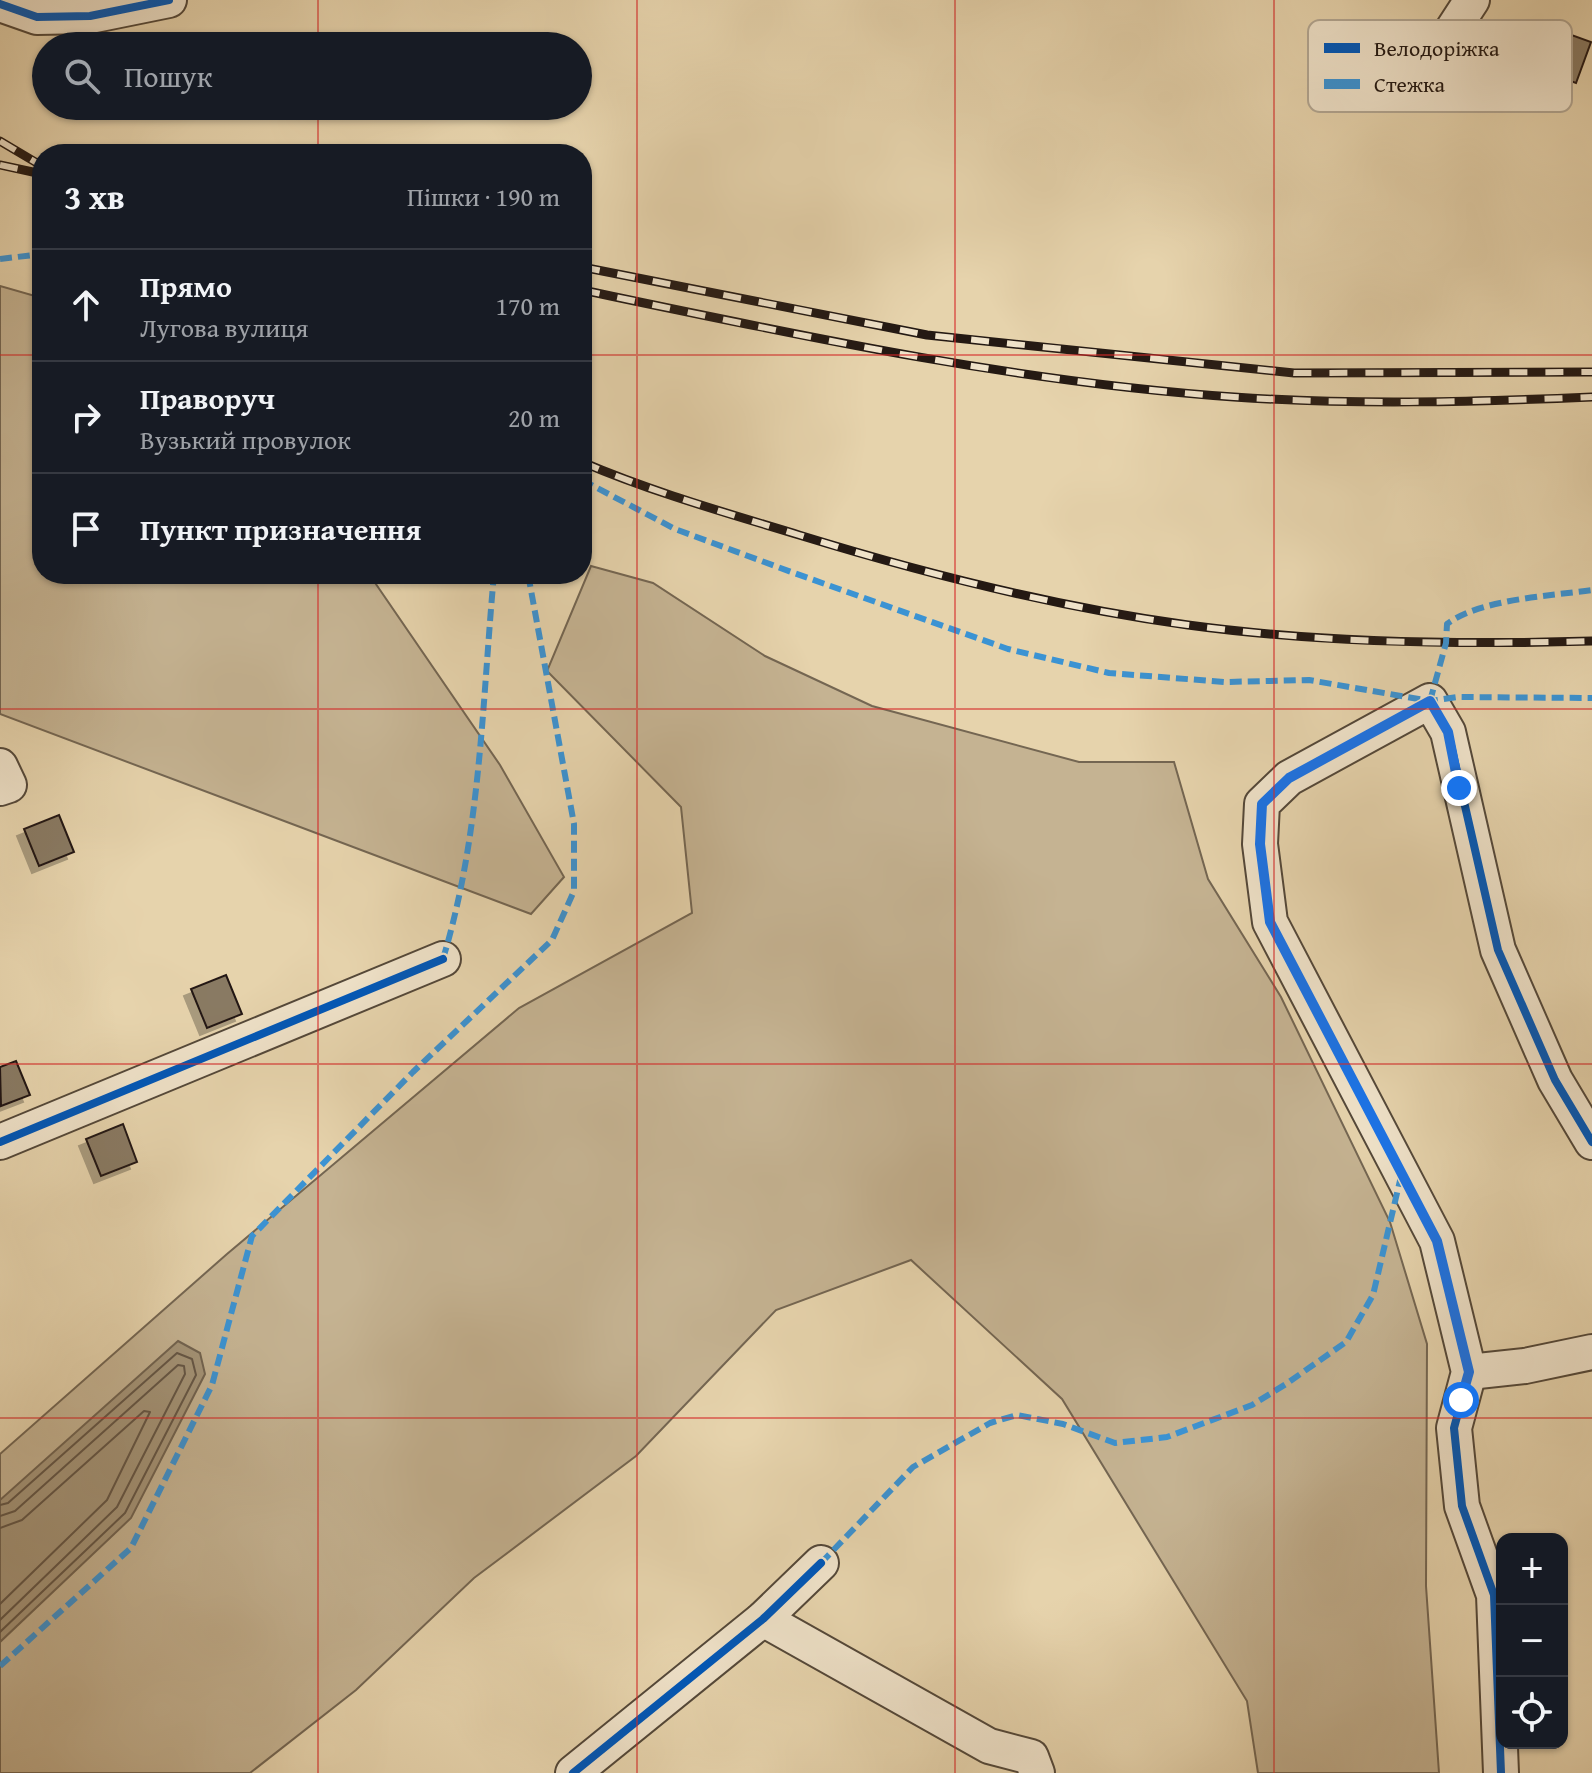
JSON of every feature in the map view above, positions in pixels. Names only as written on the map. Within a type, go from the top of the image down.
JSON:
[{"type":"street","points":[[0,4],[37,17],[90,16],[169,0]]},
{"type":"street","points":[[1459,20],[1472,0]]},
{"type":"street","points":[[1501,1773],[1494,1595],[1462,1506],[1454,1428],[1469,1372],[1437,1241],[1270,922],[1260,844],[1262,804],[1289,778],[1430,701],[1448,732],[1498,950],[1555,1080],[1592,1142]]},
{"type":"street","points":[[0,766],[9,785],[0,788]]},
{"type":"street","points":[[0,1142],[443,959]]},
{"type":"street","points":[[1469,1372],[1525,1366],[1592,1352]]},
{"type":"street","points":[[573,1773],[763,1619],[821,1563]]},
{"type":"street","points":[[763,1619],[989,1746],[1031,1757],[1037,1773]]},
{"type":"shaded area","points":[[0,286],[32,295],[32,584],[376,584],[500,765],[564,877],[531,914],[0,714]]},
{"type":"shaded area","points":[[592,566],[653,583],[765,656],[872,706],[1079,762],[1174,762],[1208,879],[1281,997],[1390,1222],[1427,1344],[1426,1586],[1439,1773],[1258,1773],[1247,1701],[1062,1399],[911,1260],[776,1310],[636,1456],[474,1578],[356,1690],[250,1773],[0,1773],[0,1454],[227,1254],[519,1008],[692,913],[681,807],[547,671],[583,584],[592,584]]},
{"type":"water","points":[[178,1341],[200,1353],[205,1374],[131,1518],[0,1642],[0,1500]]},
{"type":"building","points":[[1572,35],[1591,42],[1576,83],[1572,82]]},
{"type":"building","points":[[59,815],[74,852],[39,866],[24,829]]},
{"type":"building","points":[[226,975],[242,1014],[207,1028],[191,989]]},
{"type":"building","points":[[16,1061],[30,1095],[1,1106],[0,1067]]},
{"type":"building","points":[[123,1124],[137,1162],[101,1176],[86,1139]]},
{"type":"railway","points":[[0,141],[32,160]]},
{"type":"railway","points":[[0,165],[32,172]]},
{"type":"railway","points":[[592,269],[927,335],[1294,373],[1592,372]]},
{"type":"railway","points":[[592,292],[906,355],[1152,390],[1279,400],[1368,402],[1592,397]]},
{"type":"railway","points":[[592,466],[690,502],[895,563],[1040,599],[1139,618],[1238,631],[1339,639],[1491,643],[1592,641]]},
{"type":"marked path","points":[[0,259],[32,255]]},
{"type":"marked path","points":[[592,485],[675,529],[794,573],[1008,649],[1109,673],[1225,682],[1309,680],[1430,701],[1458,697],[1592,698]]},
{"type":"marked path","points":[[443,959],[456,912],[473,816],[493,584]]},
{"type":"marked path","points":[[0,1666],[131,1548],[212,1385],[252,1236],[413,1072],[552,940],[574,891],[574,824],[530,584]]},
{"type":"marked path","points":[[1430,701],[1446,643],[1447,624],[1496,604],[1592,590]]},
{"type":"marked path","points":[[821,1563],[913,1467],[990,1423],[1017,1415],[1063,1424],[1115,1443],[1167,1437],[1252,1405],[1286,1384],[1346,1342],[1373,1295],[1402,1172]]},
{"type":"cycle path","points":[[0,4],[37,17],[90,16],[169,0]]},
{"type":"cycle path","points":[[1501,1773],[1494,1595],[1462,1506],[1454,1428],[1469,1372],[1437,1241],[1270,922],[1260,844],[1262,804],[1289,778],[1430,701],[1448,732],[1498,950],[1555,1080],[1592,1142]]},
{"type":"cycle path","points":[[0,1142],[443,959]]},
{"type":"cycle path","points":[[573,1773],[763,1619],[821,1563]]},
{"type":"route","points":[[1459,788],[1448,732],[1430,701],[1289,778],[1262,804],[1260,844],[1270,922],[1437,1241],[1469,1372],[1461,1400]]}]
